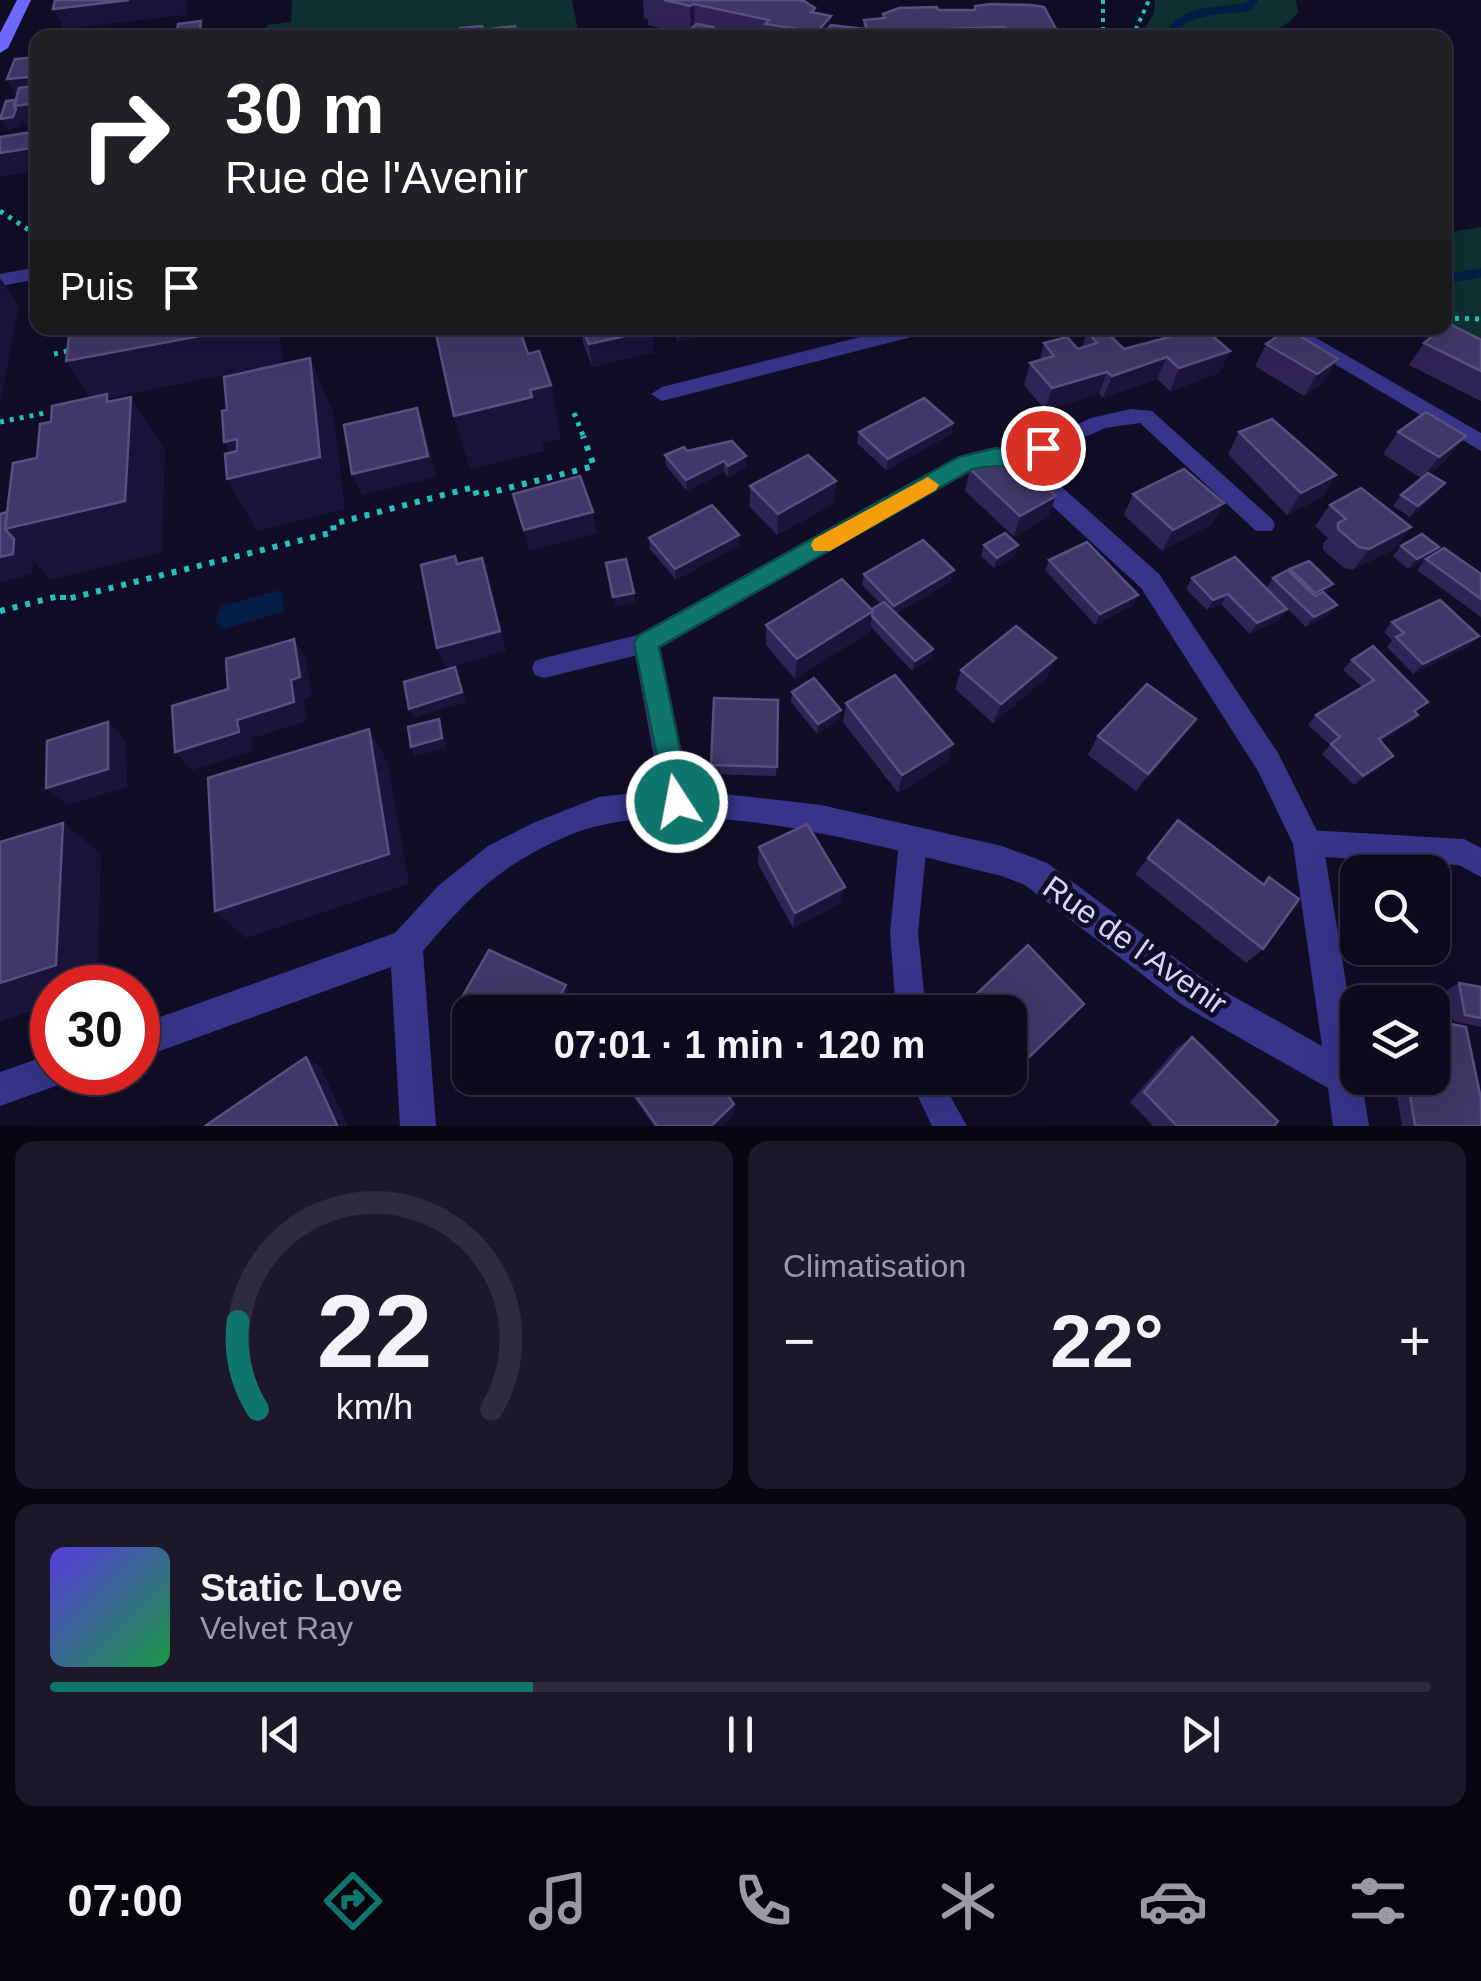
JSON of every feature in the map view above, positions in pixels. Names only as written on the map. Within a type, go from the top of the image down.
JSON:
[{"type":"street","points":[[0,48],[7,22],[24,0]]},
{"type":"street","points":[[0,280],[30,274]]},
{"type":"street","points":[[662,394],[893,335]]},
{"type":"street","points":[[1296,335],[1481,443]]},
{"type":"street","points":[[677,802],[646,643],[967,462],[996,456],[1017,460],[1126,558],[1172,609],[1268,762],[1308,843],[1340,1052]]},
{"type":"street","name":"Rue de l'Avenir","points":[[160,1034],[406,945],[449,897],[499,856],[599,811],[677,802],[821,819],[1002,861],[1036,874],[1194,992],[1340,1076]]},
{"type":"street","points":[[406,945],[418,1126]]},
{"type":"street","points":[[0,1089],[30,1079]]},
{"type":"street","points":[[1346,1095],[1351,1126]]},
{"type":"lane","points":[[1017,460],[1094,426],[1133,414],[1146,416],[1264,525]]},
{"type":"lane","points":[[544,668],[646,643]]},
{"type":"lane","points":[[909,995],[904,933],[913,842]]},
{"type":"lane","points":[[1308,843],[1464,852],[1481,864]]},
{"type":"lane","points":[[932,1095],[951,1126]]},
{"type":"path","points":[[1103,0],[1103,30]]},
{"type":"path","points":[[1136,30],[1149,0]]},
{"type":"path","points":[[0,211],[30,231]]},
{"type":"path","points":[[1452,318],[1481,319]]},
{"type":"path","points":[[54,354],[84,348]]},
{"type":"path","points":[[0,422],[45,413]]},
{"type":"path","points":[[0,612],[334,532],[333,524],[474,487],[476,496],[594,466],[574,413]]},
{"type":"green space","points":[[292,0],[572,0],[578,30],[267,30],[267,25],[291,22]]},
{"type":"green space","points":[[1155,0],[1296,0],[1298,12],[1273,30],[1144,30],[1154,13]]},
{"type":"green space","points":[[1481,227],[1481,340],[1452,335],[1452,232]]},
{"type":"water","points":[[281,590],[284,612],[223,629],[215,620],[221,606]]},
{"type":"building","points":[[55,0],[129,0],[53,9]]},
{"type":"building","points":[[664,0],[800,0],[815,8],[811,12],[831,16],[819,30],[804,30]]},
{"type":"building","points":[[975,6],[1044,7],[1056,29],[867,30],[864,20],[885,18],[883,14],[899,8],[975,10]]},
{"type":"building","points":[[201,21],[200,30],[177,30],[178,24]]},
{"type":"building","points":[[696,24],[713,27],[709,30],[691,29]]},
{"type":"building","points":[[831,25],[863,30],[827,30]]},
{"type":"building","points":[[482,26],[483,30],[461,30]]},
{"type":"building","points":[[515,26],[516,30],[483,30]]},
{"type":"building","points":[[30,58],[30,77],[7,79],[15,59]]},
{"type":"building","points":[[30,86],[30,104],[14,106],[19,88]]},
{"type":"building","points":[[16,100],[13,117],[0,119],[6,101]]},
{"type":"building","points":[[30,132],[30,148],[0,153],[0,137]]},
{"type":"building","points":[[1452,325],[1481,340],[1481,371],[1424,343],[1434,335],[1452,335]]},
{"type":"building","points":[[69,335],[205,335],[66,361]]},
{"type":"building","points":[[436,335],[521,335],[528,354],[539,351],[551,385],[530,390],[532,397],[454,416]]},
{"type":"building","points":[[585,335],[630,335],[589,344]]},
{"type":"building","points":[[1090,335],[1109,335],[1124,349],[1177,335],[1211,335],[1230,351],[1179,368],[1167,357],[1112,376],[1107,372],[1052,388],[1030,363],[1054,356],[1044,343],[1067,337],[1078,349],[1097,343]]},
{"type":"building","points":[[1279,335],[1298,335],[1338,359],[1317,374],[1266,344]]},
{"type":"building","points":[[310,358],[320,457],[227,479],[225,454],[237,451],[237,439],[224,442],[224,377]]},
{"type":"building","points":[[107,394],[107,402],[131,397],[125,501],[5,529],[13,463],[37,458],[40,424],[51,422],[52,406]]},
{"type":"building","points":[[924,398],[953,423],[888,459],[859,432]]},
{"type":"building","points":[[417,408],[428,456],[352,474],[344,425]]},
{"type":"building","points":[[1426,412],[1466,436],[1439,457],[1398,432]]},
{"type":"building","points":[[1272,419],[1336,475],[1301,493],[1239,432]]},
{"type":"building","points":[[732,441],[746,456],[728,466],[724,461],[686,480],[665,455],[684,447],[687,451]]},
{"type":"building","points":[[1005,451],[1056,496],[1020,516],[970,469]]},
{"type":"building","points":[[808,455],[836,481],[778,514],[750,486]]},
{"type":"building","points":[[1184,469],[1224,503],[1173,530],[1133,494]]},
{"type":"building","points":[[1428,473],[1445,483],[1418,506],[1401,495]]},
{"type":"building","points":[[580,476],[593,512],[524,530],[513,494]]},
{"type":"building","points":[[1361,488],[1411,527],[1369,549],[1359,547],[1338,529],[1338,523],[1346,519],[1330,505]]},
{"type":"building","points":[[712,505],[739,535],[675,569],[649,538]]},
{"type":"building","points":[[7,512],[5,529],[14,539],[13,554],[0,557],[0,514]]},
{"type":"building","points":[[1005,533],[1018,545],[997,558],[984,545]]},
{"type":"building","points":[[1422,534],[1439,547],[1417,559],[1401,546]]},
{"type":"building","points":[[923,540],[954,570],[894,606],[864,574]]},
{"type":"building","points":[[1087,542],[1138,595],[1100,614],[1049,560]]},
{"type":"building","points":[[1444,548],[1481,574],[1481,599],[1426,559]]},
{"type":"building","points":[[455,556],[457,564],[482,558],[500,631],[437,648],[421,565]]},
{"type":"building","points":[[1235,557],[1287,609],[1257,623],[1228,594],[1213,600],[1192,578]]},
{"type":"building","points":[[626,559],[634,593],[613,597],[606,563]]},
{"type":"building","points":[[1309,561],[1333,584],[1315,593],[1290,569]]},
{"type":"building","points":[[1288,570],[1315,596],[1323,592],[1337,605],[1314,617],[1273,578]]},
{"type":"building","points":[[842,579],[873,611],[797,659],[766,625]]},
{"type":"building","points":[[1440,600],[1479,636],[1423,664],[1396,637],[1404,633],[1392,622]]},
{"type":"building","points":[[884,602],[933,649],[915,661],[872,616],[872,609]]},
{"type":"building","points":[[1016,626],[1056,658],[1001,704],[961,670]]},
{"type":"building","points":[[294,639],[300,677],[291,680],[294,702],[237,720],[239,732],[175,752],[172,706],[228,689],[226,659]]},
{"type":"building","points":[[1373,646],[1428,702],[1414,711],[1418,715],[1379,739],[1393,756],[1363,776],[1331,744],[1340,737],[1316,715],[1374,680],[1352,660]]},
{"type":"building","points":[[455,667],[462,692],[409,709],[404,682]]},
{"type":"building","points":[[895,675],[953,744],[902,775],[846,703]]},
{"type":"building","points":[[814,678],[841,710],[818,724],[792,692]]},
{"type":"building","points":[[1147,684],[1196,719],[1148,774],[1098,736]]},
{"type":"building","points":[[714,698],[778,700],[777,767],[711,765]]},
{"type":"building","points":[[439,719],[442,738],[411,747],[408,727]]},
{"type":"building","points":[[108,722],[108,769],[46,788],[47,741]]},
{"type":"building","points":[[369,729],[389,854],[215,911],[208,778]]},
{"type":"building","points":[[1178,820],[1264,885],[1269,877],[1299,899],[1263,949],[1148,858]]},
{"type":"building","points":[[63,823],[56,965],[30,965],[30,973],[0,983],[0,842]]},
{"type":"building","points":[[807,824],[845,887],[795,913],[759,847]]},
{"type":"building","points":[[1028,945],[1084,1004],[1027,1059],[1027,995],[975,995]]},
{"type":"building","points":[[489,950],[566,985],[560,995],[463,995]]},
{"type":"building","points":[[1459,983],[1481,987],[1481,1018],[1465,1015]]},
{"type":"building","points":[[1450,1024],[1466,1027],[1481,1099],[1481,1126],[1415,1125],[1410,1095],[1450,1095]]},
{"type":"building","points":[[1192,1037],[1278,1121],[1274,1126],[1177,1126],[1144,1092]]},
{"type":"building","points":[[306,1057],[336,1126],[205,1126]]},
{"type":"building","points":[[635,1095],[727,1095],[734,1104],[711,1126],[657,1126]]},
{"type":"waterway","points":[[1173,30],[1192,16],[1248,7],[1254,0]]},
{"type":"waterway","points":[[1452,278],[1481,273]]},
{"type":"slow traffic","points":[[822,545],[928,485]]},
{"type":"route","points":[[677,802],[646,643],[967,462],[996,456],[1017,460],[1043,448]]}]
